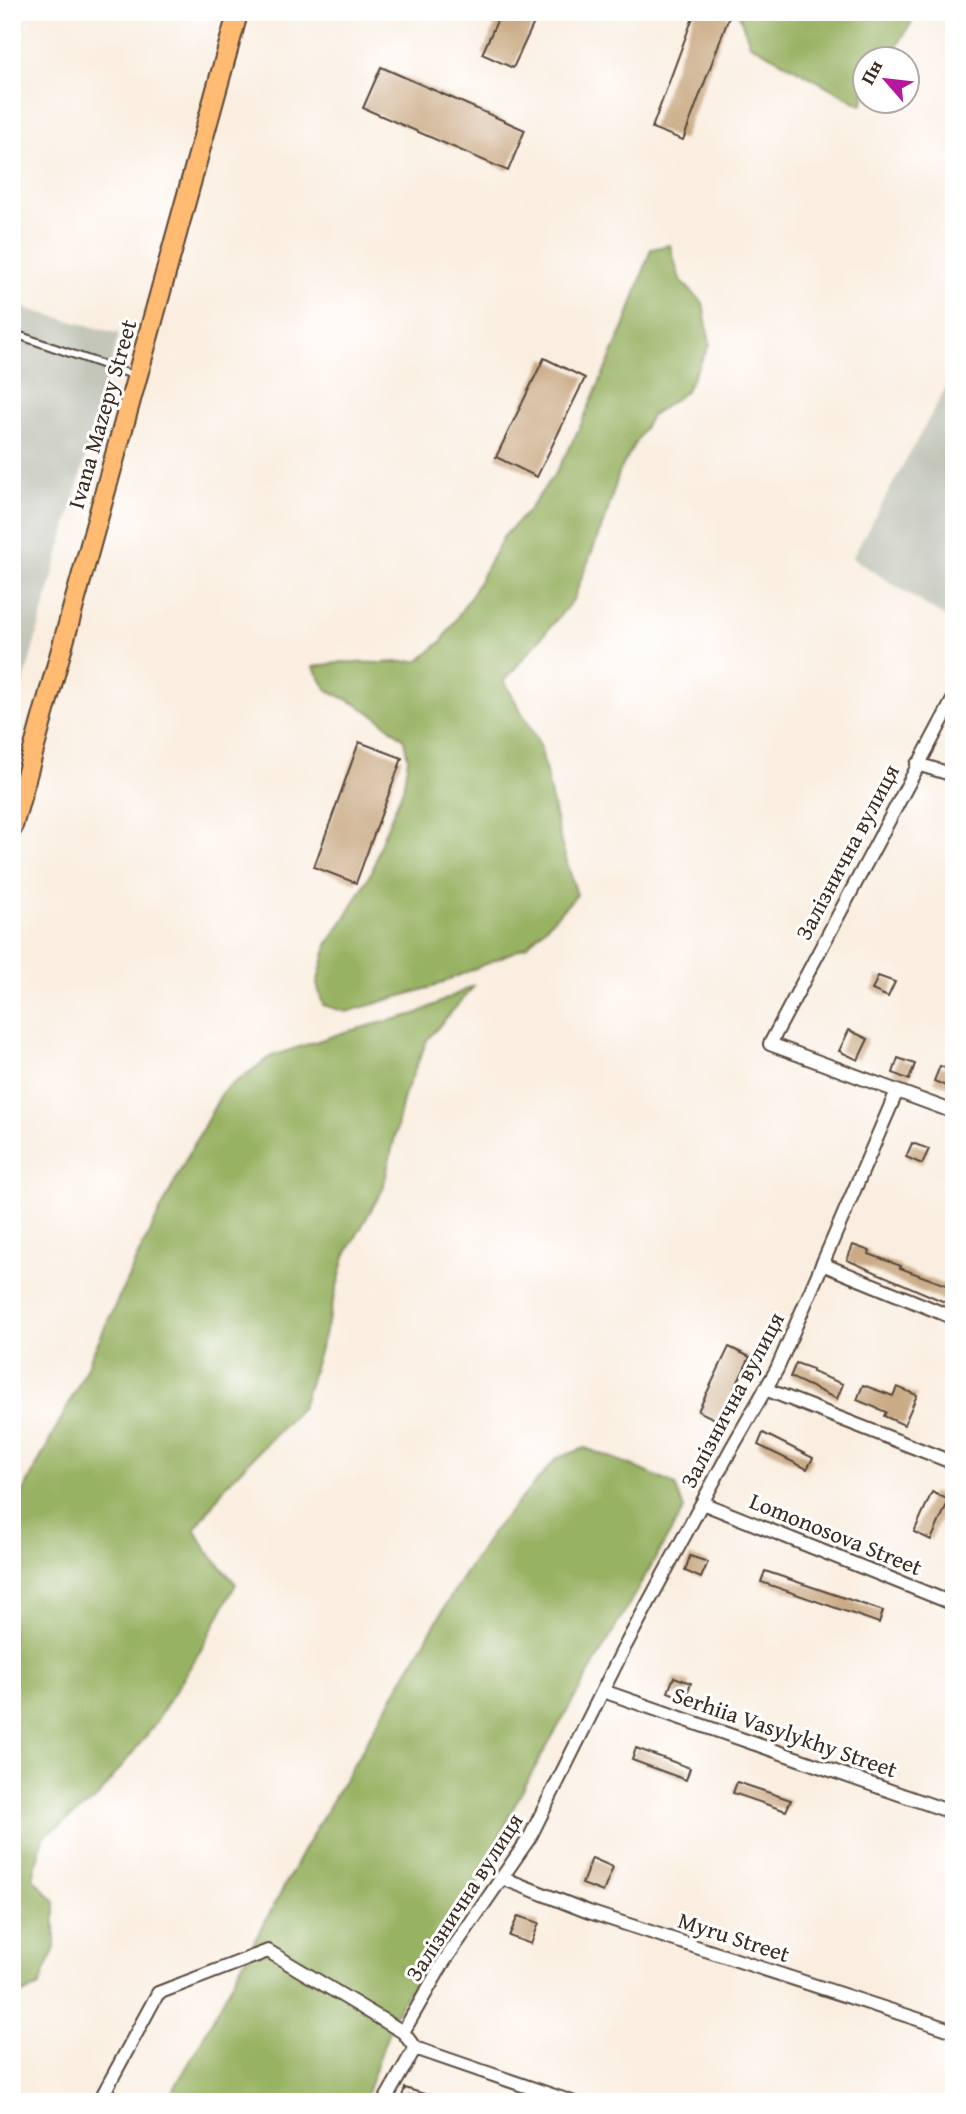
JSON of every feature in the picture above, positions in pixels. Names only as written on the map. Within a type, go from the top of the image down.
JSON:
[{"type":"main road","name":"Ivana Mazepy Street","points":[[12,828],[238,12]]},
{"type":"street","name":"Залізнична вулиця","points":[[403,2032],[443,1964],[530,1837],[702,1503],[777,1368],[897,1091],[770,1044],[954,698]]},
{"type":"street","points":[[917,764],[954,775]]},
{"type":"street","points":[[897,1091],[954,1112]]},
{"type":"street","points":[[822,1264],[954,1318]]},
{"type":"street","points":[[765,1389],[954,1463]]},
{"type":"street","name":"Lomonosova Street","points":[[702,1503],[954,1604]]},
{"type":"street","name":"Serhiia Vasylykhy Street","points":[[603,1691],[954,1813]]},
{"type":"street","name":"Myru Street","points":[[502,1878],[589,1912],[954,2031]]},
{"type":"street","points":[[99,2102],[158,1993],[268,1951],[403,2032],[415,2048],[572,2102]]},
{"type":"street","points":[[384,2102],[415,2048]]},
{"type":"lane","points":[[12,333],[139,376]]},
{"type":"shaded area","points":[[12,305],[119,334],[12,726]]},
{"type":"shaded area","points":[[954,373],[954,623],[852,558]]},
{"type":"green space","points":[[738,12],[918,12],[897,46],[850,46],[850,99],[750,44]]},
{"type":"green space","points":[[670,245],[680,280],[703,303],[710,344],[685,392],[651,416],[620,470],[606,516],[573,600],[504,681],[540,745],[561,843],[577,895],[527,946],[432,987],[346,1012],[323,1005],[317,984],[327,945],[373,869],[382,839],[403,789],[408,759],[404,739],[377,717],[327,690],[313,667],[343,662],[419,661],[442,641],[504,536],[527,512],[557,471],[579,429],[625,325],[651,249]]},
{"type":"green space","points":[[475,985],[427,1040],[404,1096],[383,1189],[345,1256],[302,1407],[228,1483],[195,1529],[207,1551],[236,1584],[202,1648],[150,1731],[95,1800],[43,1837],[33,1878],[55,1902],[55,1948],[39,1986],[12,1999],[12,1513],[74,1394],[185,1161],[223,1091],[272,1056],[345,1032],[416,1014]]},
{"type":"green space","points":[[585,1448],[675,1485],[684,1509],[544,1751],[478,1882],[395,2013],[364,2102],[166,2102],[302,1853],[457,1586],[492,1532],[557,1458]]},
{"type":"building","points":[[501,12],[539,12],[513,68],[482,54]]},
{"type":"building","points":[[695,12],[717,12],[729,17],[683,140],[652,128]]},
{"type":"building","points":[[381,67],[525,130],[508,171],[363,108]]},
{"type":"building","points":[[544,358],[585,378],[537,477],[496,457]]},
{"type":"building","points":[[359,742],[402,758],[356,883],[314,867]]},
{"type":"building","points":[[878,976],[895,982],[888,997],[872,990]]},
{"type":"building","points":[[849,1030],[868,1039],[858,1060],[839,1051]]},
{"type":"building","points":[[898,1058],[915,1064],[909,1080],[893,1073]]},
{"type":"building","points":[[940,1066],[954,1071],[951,1088],[934,1081]]},
{"type":"building","points":[[912,1143],[929,1149],[922,1164],[906,1157]]},
{"type":"building","points":[[853,1245],[901,1266],[900,1268],[954,1288],[954,1306],[847,1260]]},
{"type":"building","points":[[729,1347],[750,1357],[719,1421],[698,1411]]},
{"type":"building","points":[[796,1363],[843,1384],[837,1399],[790,1377]]},
{"type":"building","points":[[863,1385],[893,1396],[897,1387],[917,1395],[904,1425],[884,1416],[886,1412],[857,1400]]},
{"type":"building","points":[[763,1433],[813,1458],[807,1469],[758,1445]]},
{"type":"building","points":[[932,1492],[949,1500],[931,1540],[914,1532]]},
{"type":"building","points":[[690,1556],[708,1562],[701,1578],[685,1571]]},
{"type":"building","points":[[765,1571],[883,1611],[879,1623],[761,1582]]},
{"type":"building","points":[[674,1677],[691,1683],[685,1699],[668,1692]]},
{"type":"building","points":[[636,1748],[690,1768],[686,1780],[632,1760]]},
{"type":"building","points":[[737,1782],[791,1800],[786,1811],[733,1793]]},
{"type":"building","points":[[592,1858],[613,1867],[603,1892],[582,1884]]},
{"type":"building","points":[[518,1916],[539,1923],[531,1944],[509,1936]]},
{"type":"building","points":[[405,2088],[440,2099],[439,2102],[408,2102],[401,2099]]}]
